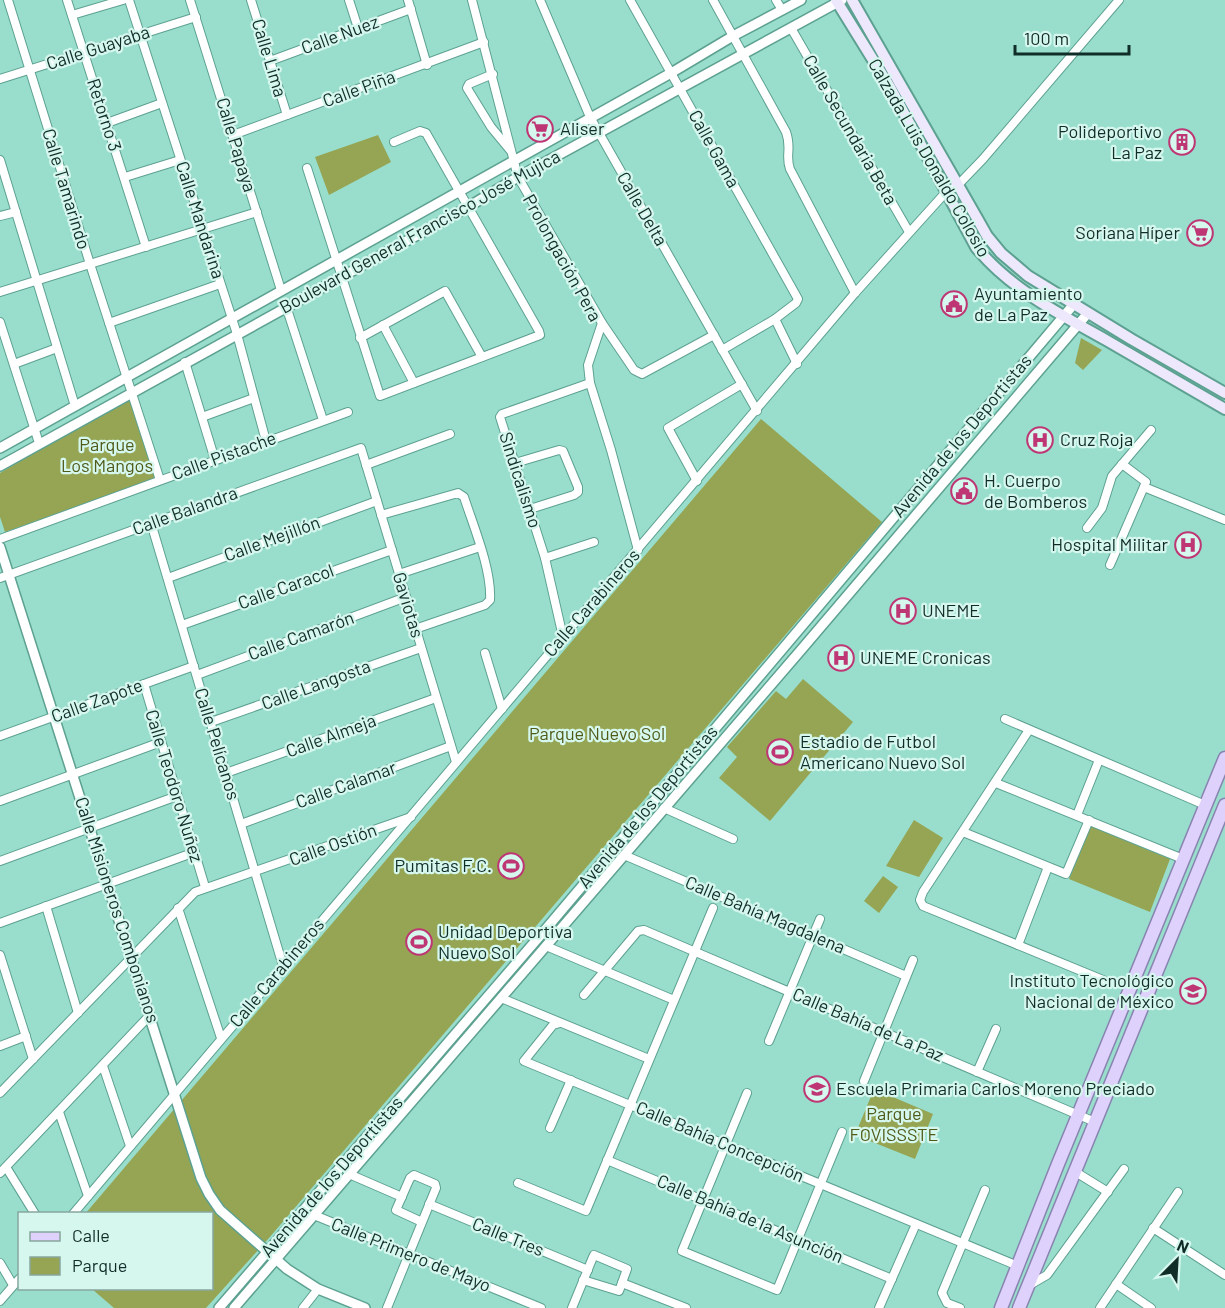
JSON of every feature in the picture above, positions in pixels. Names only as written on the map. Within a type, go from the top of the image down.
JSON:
[{"type":"main road","name":"Calzada Luis Donaldo Colosio","points":[[852,0],[957,186],[987,236],[1002,253],[1021,270],[1088,313],[1225,393]]},
{"type":"main road","name":"Calzada Luis Donaldo Colosio","points":[[839,1],[891,89],[976,247],[988,261],[1022,290],[1225,409]]},
{"type":"main road","points":[[1001,1308],[1225,758]]},
{"type":"main road","points":[[1019,1308],[1225,805]]},
{"type":"main road","points":[[1198,822],[1215,829]]},
{"type":"street","name":"Calle Tamarindo","points":[[8,0],[160,480]]},
{"type":"street","name":"Retorno 3","points":[[67,0],[146,247]]},
{"type":"street","points":[[72,15],[123,0]]},
{"type":"street","name":"Calle Mandarina","points":[[129,0],[237,334],[266,441]]},
{"type":"street","name":"Calle Papaya","points":[[190,0],[281,291]]},
{"type":"street","name":"Calle Lima","points":[[251,0],[287,115]]},
{"type":"street","points":[[349,0],[358,28]]},
{"type":"street","points":[[408,0],[427,65]]},
{"type":"street","name":"Prolongación Pera","points":[[472,0],[518,177],[602,323],[588,365],[590,383],[638,550]]},
{"type":"street","name":"Calle Delta","points":[[540,0],[590,117],[757,411]]},
{"type":"street","name":"Calle Gama","points":[[630,0],[798,299],[775,320]]},
{"type":"street","points":[[713,0],[786,132],[790,143],[788,163],[790,169],[855,294]]},
{"type":"street","points":[[776,0],[782,10]]},
{"type":"street","name":"Boulevard General Francisco José Mujica","points":[[0,447],[232,319],[512,157],[671,73],[733,36],[801,0]]},
{"type":"street","name":"Calle Carabineros","points":[[75,1212],[855,294],[946,192],[957,186],[983,159],[1119,0]]},
{"type":"street","name":"Boulevard General Francisco José Mujica","points":[[0,466],[839,1]]},
{"type":"street","name":"Calle Nuez","points":[[270,61],[411,9]]},
{"type":"street","name":"Calle Guayaba","points":[[0,79],[196,16]]},
{"type":"street","name":"Calle Secundaria Beta","points":[[790,28],[909,232]]},
{"type":"street","name":"Calle Piña","points":[[233,135],[484,42]]},
{"type":"street","points":[[493,74],[469,84],[467,88],[512,157]]},
{"type":"street","points":[[107,123],[162,103]]},
{"type":"street","points":[[307,168],[380,396],[540,335],[426,133],[420,131],[394,142]]},
{"type":"street","points":[[0,160],[75,406]]},
{"type":"street","points":[[125,177],[180,160]]},
{"type":"street","points":[[0,216],[16,212]]},
{"type":"street","points":[[0,292],[257,212]]},
{"type":"street","points":[[109,323],[220,284]]},
{"type":"street","points":[[360,338],[445,291],[483,357]]},
{"type":"street","name":"Avenida de los Deportistas","points":[[219,1308],[690,759],[788,640],[1074,304]]},
{"type":"street","points":[[286,306],[323,420]]},
{"type":"street","name":"Avenida de los Deportistas","points":[[234,1308],[1088,313]]},
{"type":"street","points":[[722,350],[775,320],[797,364]]},
{"type":"street","points":[[0,322],[39,443]]},
{"type":"street","points":[[602,323],[638,373],[642,374],[714,335]]},
{"type":"street","points":[[384,325],[414,383]]},
{"type":"street","points":[[14,364],[57,348]]},
{"type":"street","points":[[185,362],[215,460]]},
{"type":"street","name":"Sindicalismo","points":[[563,637],[544,558],[501,415],[590,383]]},
{"type":"street","points":[[697,481],[668,428],[742,384]]},
{"type":"street","points":[[1005,386],[1017,397]]},
{"type":"street","points":[[202,417],[254,398]]},
{"type":"street","name":"Calle Pistache","points":[[0,539],[348,412]]},
{"type":"street","points":[[979,416],[992,426]]},
{"type":"street","points":[[1087,528],[1102,508],[1112,476],[1151,429]]},
{"type":"street","points":[[366,465],[450,434]]},
{"type":"street","name":"Gaviotas","points":[[361,448],[456,762]]},
{"type":"street","name":"Calle Balandra","points":[[5,576],[361,448]]},
{"type":"street","points":[[515,462],[559,450],[563,451],[578,488],[578,492],[574,495],[530,509]]},
{"type":"street","points":[[946,454],[959,465]]},
{"type":"street","points":[[1110,565],[1146,482],[1122,464]]},
{"type":"street","points":[[924,481],[935,493]]},
{"type":"street","points":[[1144,487],[1225,520]]},
{"type":"street","points":[[381,515],[458,493],[464,496],[480,547],[491,591],[490,600],[485,605],[415,629]]},
{"type":"street","name":"Calle Mejillón","points":[[168,578],[377,501]]},
{"type":"street","points":[[892,519],[904,529]]},
{"type":"street","name":"Calle Pelícanos","points":[[151,523],[283,966]]},
{"type":"street","points":[[544,558],[594,542]]},
{"type":"street","name":"Calle Misioneros Combonianos","points":[[0,547],[5,576],[55,716],[201,1178],[220,1210],[294,1273],[318,1289],[365,1308]]},
{"type":"street","points":[[399,574],[480,547]]},
{"type":"street","name":"Calle Caracol","points":[[182,625],[392,550]]},
{"type":"street","name":"Calle Camarón","points":[[195,671],[406,597]]},
{"type":"street","points":[[788,640],[801,650]]},
{"type":"street","name":"Calle Langosta","points":[[211,722],[421,648]]},
{"type":"street","points":[[485,653],[502,709]]},
{"type":"street","name":"Calle Zapote","points":[[0,736],[144,684],[195,671]]},
{"type":"street","name":"Calle Teodoro Nuñez","points":[[144,684],[205,887]]},
{"type":"street","name":"Calle Almeja","points":[[226,773],[436,698]]},
{"type":"street","points":[[1005,719],[1206,805]]},
{"type":"street","points":[[1029,730],[920,900],[923,906],[1108,982]]},
{"type":"street","points":[[0,801],[161,742]]},
{"type":"street","name":"Calle Calamar","points":[[241,824],[451,746]]},
{"type":"street","points":[[690,759],[700,767]]},
{"type":"street","points":[[1077,815],[1099,760]]},
{"type":"street","points":[[996,783],[1183,859]]},
{"type":"street","points":[[0,861],[177,796]]},
{"type":"street","points":[[664,808],[733,839]]},
{"type":"street","name":"Calle Ostión","points":[[205,887],[255,872],[411,817]]},
{"type":"street","points":[[963,832],[1066,874],[1089,820]]},
{"type":"street","points":[[0,923],[195,852]]},
{"type":"street","name":"Calle Bahía Magdalena","points":[[624,855],[906,976]]},
{"type":"street","points":[[1017,945],[1048,867]]},
{"type":"street","points":[[0,1093],[178,908],[195,892],[205,887]]},
{"type":"street","points":[[46,906],[78,1013]]},
{"type":"street","points":[[178,908],[221,1038]]},
{"type":"street","points":[[518,1183],[586,1211],[712,908]]},
{"type":"street","points":[[769,1041],[820,920]]},
{"type":"street","name":"Calle Bahía de La Paz","points":[[605,971],[641,929],[1095,1122]]},
{"type":"street","points":[[546,946],[674,1000]]},
{"type":"street","points":[[0,955],[33,1059]]},
{"type":"street","points":[[864,1081],[913,960]]},
{"type":"street","points":[[584,995],[605,971]]},
{"type":"street","points":[[0,985],[9,981]]},
{"type":"street","points":[[501,998],[650,1059]]},
{"type":"street","points":[[476,1009],[485,1017]]},
{"type":"street","points":[[0,1173],[150,1015]]},
{"type":"street","name":"Calle Bahía Concepción","points":[[560,1023],[553,1025],[524,1061],[1018,1266]]},
{"type":"street","points":[[977,1072],[996,1029]]},
{"type":"street","points":[[0,1046],[26,1036]]},
{"type":"street","points":[[103,1066],[130,1146]]},
{"type":"street","points":[[550,1128],[571,1080]]},
{"type":"street","points":[[747,1093],[682,1251],[777,1290],[843,1132]]},
{"type":"street","points":[[59,1112],[88,1196]]},
{"type":"street","name":"Calle Bahía de la Asunción","points":[[607,1160],[892,1280]]},
{"type":"street","points":[[6,1167],[34,1212]]},
{"type":"street","points":[[1028,1286],[1047,1275],[1124,1169]]},
{"type":"street","points":[[1074,1171],[1108,1192]]},
{"type":"street","points":[[349,1174],[402,1197]]},
{"type":"street","points":[[387,1308],[437,1186],[414,1176],[410,1178],[396,1210],[422,1222]]},
{"type":"street","points":[[960,1308],[947,1303],[942,1293],[985,1190]]},
{"type":"street","points":[[1100,1308],[1178,1192]]},
{"type":"street","name":"Calle Tres","points":[[429,1204],[588,1269]]},
{"type":"street","name":"Calle Primero de Mayo","points":[[314,1215],[541,1308]]},
{"type":"street","points":[[879,1308],[916,1224]]},
{"type":"street","points":[[1153,1228],[1225,1275]]},
{"type":"street","points":[[572,1308],[593,1257],[596,1255],[627,1269],[620,1289],[616,1292],[584,1280]]},
{"type":"street","points":[[0,1263],[13,1285]]},
{"type":"street","points":[[0,1301],[18,1280]]},
{"type":"street","points":[[622,1283],[686,1308]]},
{"type":"street","points":[[1116,1284],[1151,1308]]},
{"type":"street","points":[[303,1308],[318,1289]]},
{"type":"green space","points":[[378,135],[391,162],[329,195],[315,157]]},
{"type":"green space","points":[[1081,338],[1102,350],[1083,370],[1075,363]]},
{"type":"green space","name":"Parque Los Mangos","points":[[130,397],[155,479],[5,532],[0,517],[0,473]]},
{"type":"green space","name":"Unidad Deportiva Nuevo Sol","points":[[761,419],[882,522],[269,1238],[206,1308],[114,1308],[93,1290],[213,1290],[213,1212],[87,1212]]},
{"type":"green space","name":"Estadio de Futbol Americano Nuevo Sol","points":[[803,679],[853,722],[770,821],[719,778],[737,757],[727,747],[776,691],[786,699]]},
{"type":"green space","points":[[914,820],[943,838],[919,877],[886,866]]},
{"type":"green space","points":[[1091,826],[1170,859],[1150,912],[1069,879]]},
{"type":"green space","points":[[883,876],[898,887],[879,913],[864,901]]},
{"type":"green space","name":"Parque FOVISSSTE","points":[[874,1089],[933,1114],[915,1159],[855,1135]]},
{"type":"place","name":"Aliser","points":[[540,129]]},
{"type":"place","name":"Polideportivo La Paz","points":[[1182,142]]},
{"type":"place","name":"Soriana Híper","points":[[1200,233]]},
{"type":"place","name":"Ayuntamiento de La Paz","points":[[954,304]]},
{"type":"place","name":"Cruz Roja","points":[[1040,440]]},
{"type":"place","name":"H. Cuerpo de Bomberos","points":[[964,491]]},
{"type":"place","name":"Hospital Militar","points":[[1188,545]]},
{"type":"place","name":"UNEME","points":[[903,611]]},
{"type":"place","name":"UNEME Cronicas","points":[[841,658]]},
{"type":"place","name":"Estadio de Futbol Americano Nuevo Sol","points":[[780,752]]},
{"type":"place","name":"Pumitas F.C.","points":[[511,866]]},
{"type":"place","name":"Unidad Deportiva Nuevo Sol","points":[[419,942]]},
{"type":"place","name":"Instituto Tecnológico Nacional de México","points":[[1193,991]]},
{"type":"place","name":"Escuela Primaria Carlos Moreno Preciado","points":[[817,1089]]},
{"type":"park label","name":"Parque Nuevo Sol","points":[[597,734]]}]
